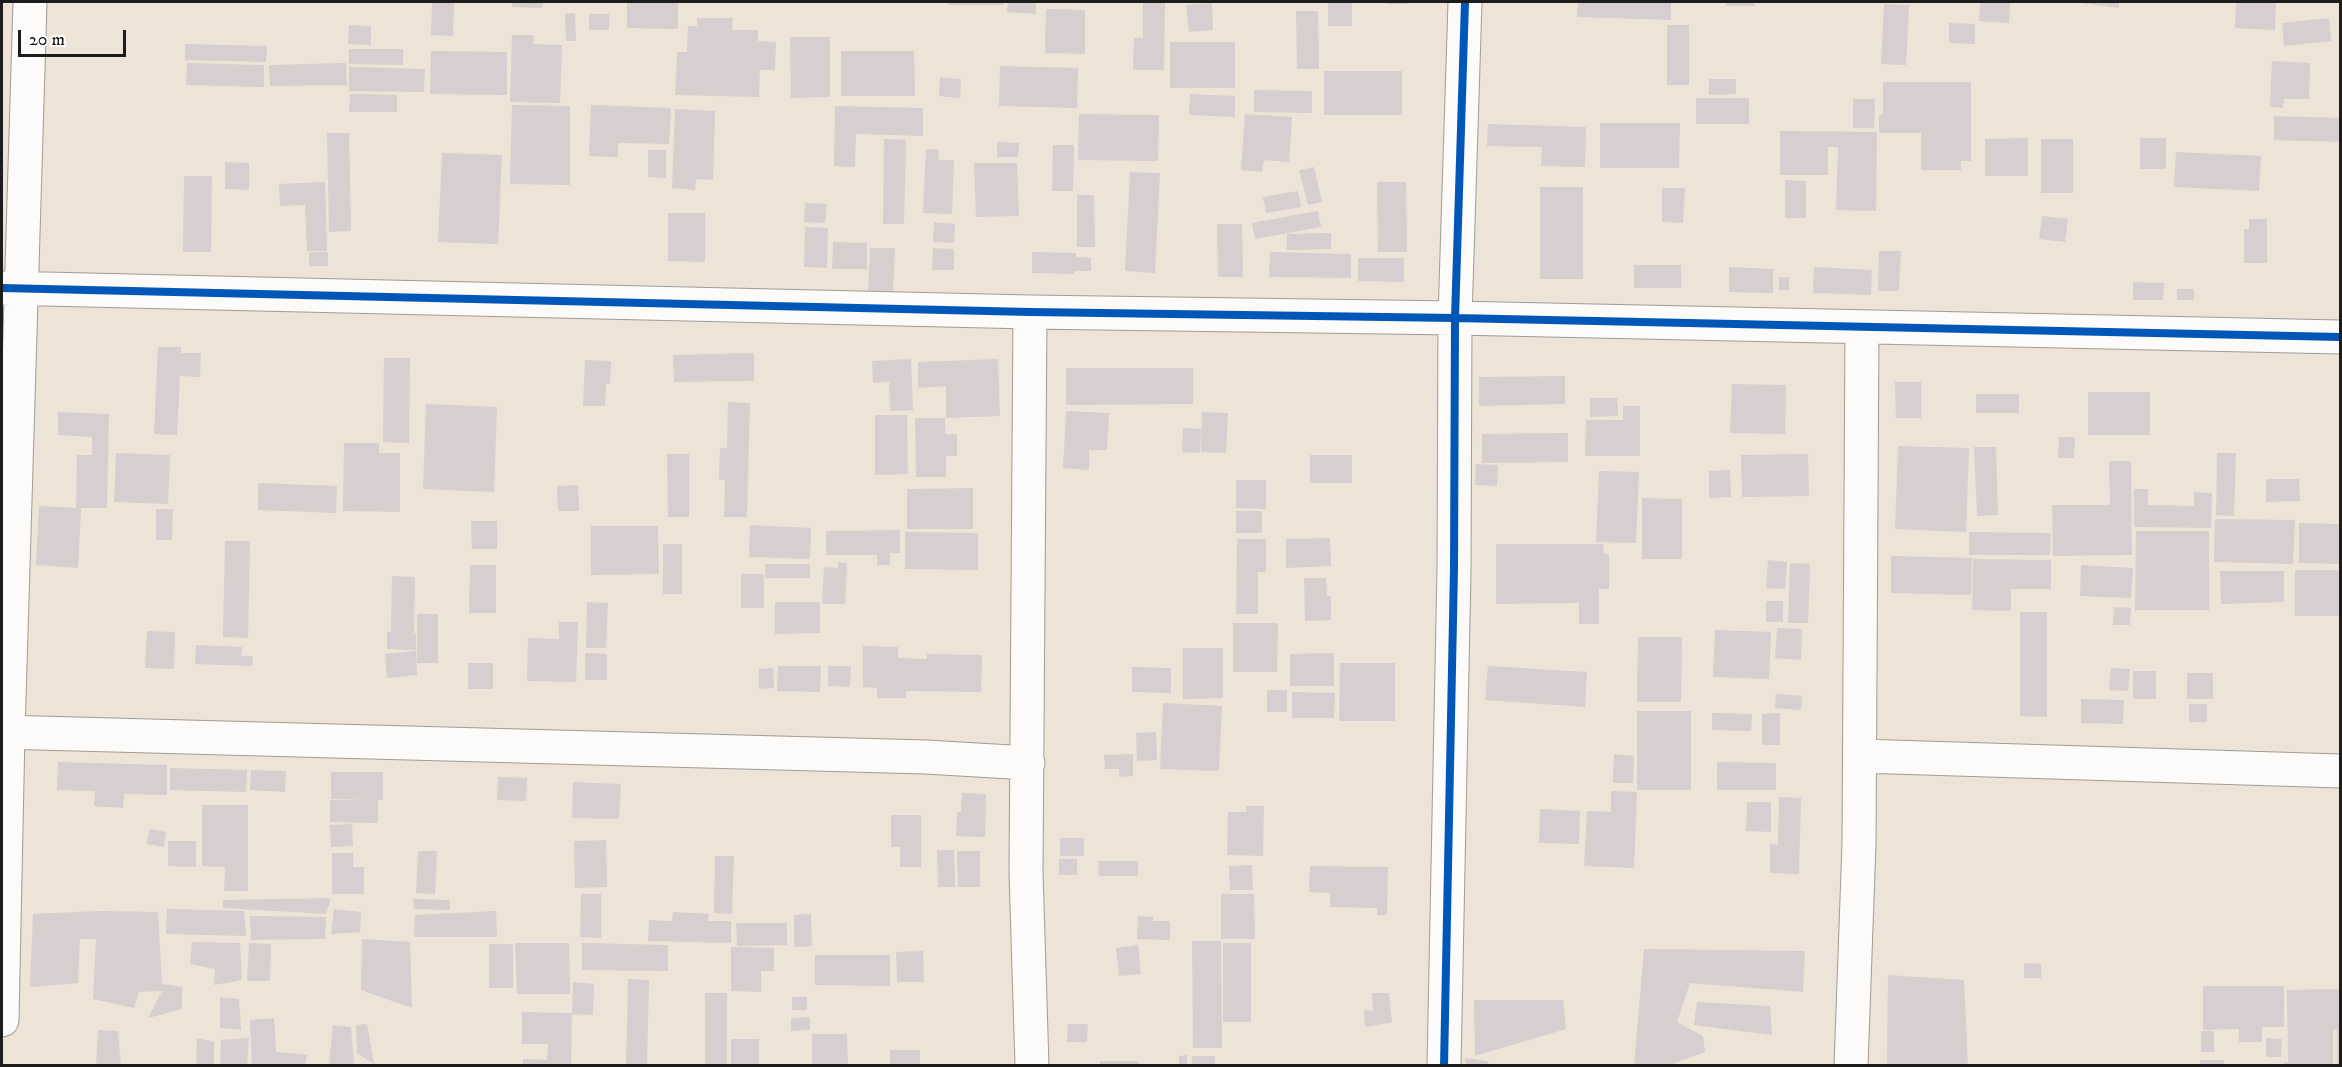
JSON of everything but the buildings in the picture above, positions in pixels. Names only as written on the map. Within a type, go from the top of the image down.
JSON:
[{"type":"street","points":[[2,1020],[11,288],[30,2]]},
{"type":"street","points":[[1444,1065],[1454,581],[1455,318],[1465,2]]},
{"type":"street","points":[[11,288],[1030,312],[1455,318],[2340,337]]},
{"type":"street","points":[[1030,312],[1026,872],[1032,1065]]},
{"type":"street","points":[[1851,1065],[1860,756],[1862,328]]},
{"type":"street","points":[[5,732],[926,757],[1028,763]]},
{"type":"street","points":[[1860,756],[2340,771]]},
{"type":"cycle path","points":[[1444,1066],[1454,569],[1455,318],[1465,2]]},
{"type":"cycle path","points":[[2,288],[1030,312],[1455,318],[2340,337]]}]
